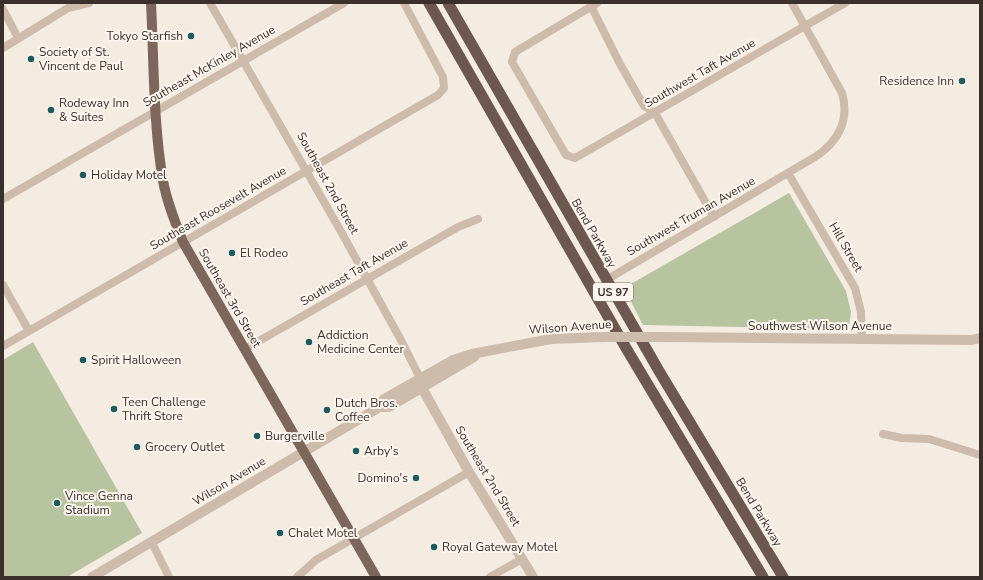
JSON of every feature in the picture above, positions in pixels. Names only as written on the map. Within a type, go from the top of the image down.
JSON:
[{"type":"highway","name":"US 97","points":[[428,3],[626,348],[763,577]]},
{"type":"highway","name":"Bend Parkway","points":[[448,3],[606,280],[783,577]]},
{"type":"main road","name":"Southeast 3rd Street","points":[[151,3],[156,110],[163,180],[171,212],[183,242],[376,577]]},
{"type":"street","points":[[3,48],[68,8],[74,5],[89,3]]},
{"type":"street","name":"Southeast 2nd Street","points":[[210,3],[402,342],[421,383],[469,472],[533,577]]},
{"type":"street","name":"Southeast McKinley Avenue","points":[[3,198],[344,3]]},
{"type":"street","name":"Southeast Roosevelt Avenue","points":[[3,346],[438,95],[444,88],[443,77],[404,3]]},
{"type":"street","name":"Southwest Truman Avenue","points":[[606,280],[819,154],[831,144],[841,131],[845,115],[841,88],[792,3]]},
{"type":"street","name":"Southwest Taft Avenue","points":[[594,5],[515,52],[512,62],[566,155],[575,158],[845,3]]},
{"type":"street","points":[[594,5],[620,64],[644,106],[655,113],[714,217]]},
{"type":"street","points":[[3,9],[18,38]]},
{"type":"street","name":"Hill Street","points":[[788,173],[855,288],[861,312],[862,340]]},
{"type":"street","name":"Southeast Taft Avenue","points":[[245,349],[458,227],[478,219]]},
{"type":"street","points":[[3,285],[30,331]]},
{"type":"street","name":"Wilson Avenue","points":[[92,577],[152,543],[379,407],[389,407],[421,383],[472,354],[551,339],[604,336],[659,338]]},
{"type":"street","name":"Southwest Wilson Avenue","points":[[659,338],[862,340],[972,340],[980,338]]},
{"type":"street","name":"Wilson Avenue","points":[[421,383],[484,351]]},
{"type":"street","points":[[884,434],[929,439],[980,455]]},
{"type":"street","points":[[297,577],[316,560],[469,472]]},
{"type":"street","points":[[152,543],[168,577]]},
{"type":"street","points":[[490,577],[522,559]]},
{"type":"green space","points":[[789,193],[846,291],[851,312],[849,326],[841,329],[643,325],[624,288]]},
{"type":"green space","name":"Vince Genna Stadium","points":[[33,342],[142,533],[67,577],[3,577],[3,360]]},
{"type":"place","name":"Tokyo Starfish","points":[[191,36]]},
{"type":"place","name":"Society of St. Vincent de Paul","points":[[31,59]]},
{"type":"place","name":"Residence Inn","points":[[962,81]]},
{"type":"place","name":"Rodeway Inn & Suites","points":[[51,110]]},
{"type":"place","name":"Holiday Motel","points":[[83,175]]},
{"type":"place","name":"El Rodeo","points":[[232,253]]},
{"type":"place","name":"Addiction Medicine Center","points":[[309,342]]},
{"type":"place","name":"Spirit Halloween","points":[[83,360]]},
{"type":"place","name":"Teen Challenge Thrift Store","points":[[114,409]]},
{"type":"place","name":"Dutch Bros. Coffee","points":[[327,410]]},
{"type":"place","name":"Burgerville","points":[[257,436]]},
{"type":"place","name":"Grocery Outlet","points":[[137,447]]},
{"type":"place","name":"Arby's","points":[[356,451]]},
{"type":"place","name":"Domino's","points":[[416,478]]},
{"type":"place","name":"Vince Genna Stadium","points":[[57,503]]},
{"type":"place","name":"Chalet Motel","points":[[280,533]]},
{"type":"place","name":"Royal Gateway Motel","points":[[434,547]]}]
